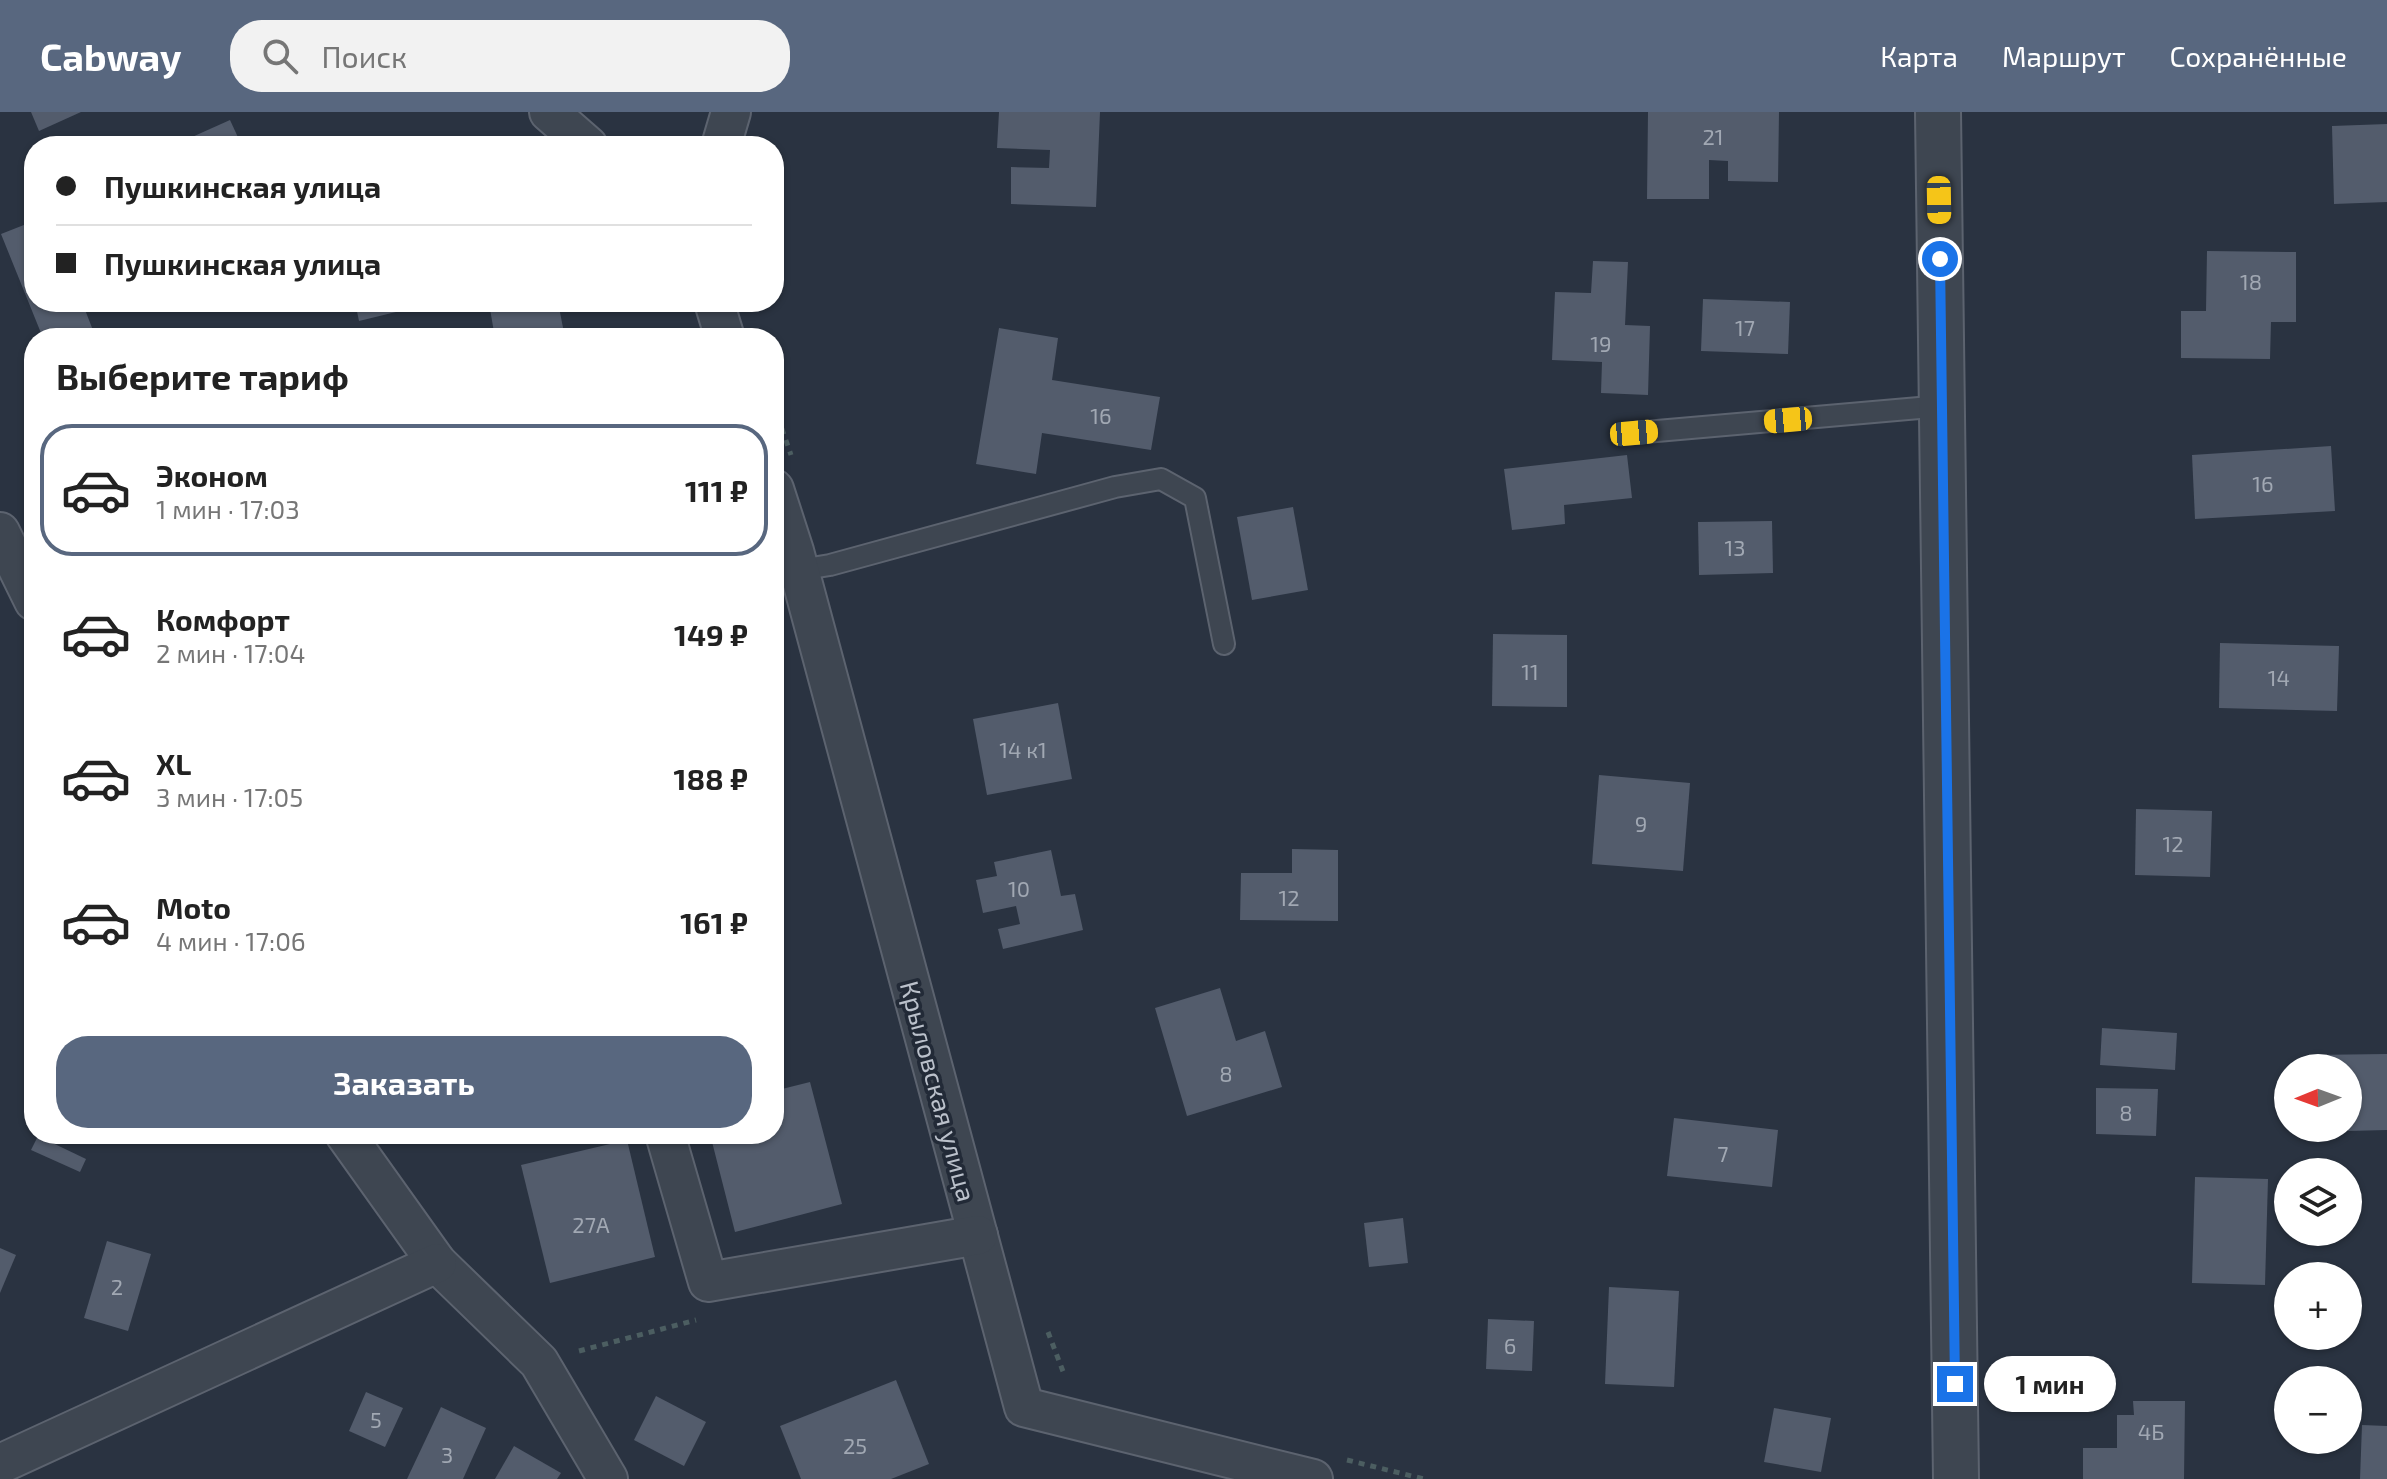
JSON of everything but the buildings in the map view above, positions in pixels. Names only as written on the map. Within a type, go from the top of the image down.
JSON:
[{"type":"street","points":[[549,112],[577,136]]},
{"type":"street","points":[[724,136],[731,112]]},
{"type":"street","points":[[1938,112],[1956,1479]]},
{"type":"street","name":"Крыловская улица","points":[[784,476],[799,570],[1024,1407],[1313,1479]]},
{"type":"street","points":[[0,532],[24,581]]},
{"type":"street","points":[[352,1144],[437,1263],[539,1362],[608,1479]]},
{"type":"street","points":[[668,1144],[708,1282],[978,1235]]},
{"type":"street","points":[[0,1464],[437,1263]]},
{"type":"lane","points":[[1634,433],[1942,406]]},
{"type":"lane","points":[[799,570],[830,565],[1115,487],[1161,479],[1195,498],[1224,644]]},
{"type":"path","points":[[1044,1318],[1061,1373],[1074,1380]]},
{"type":"path","points":[[1346,1460],[1424,1479]]},
{"type":"route","points":[[1940,259],[1955,1384]]}]
